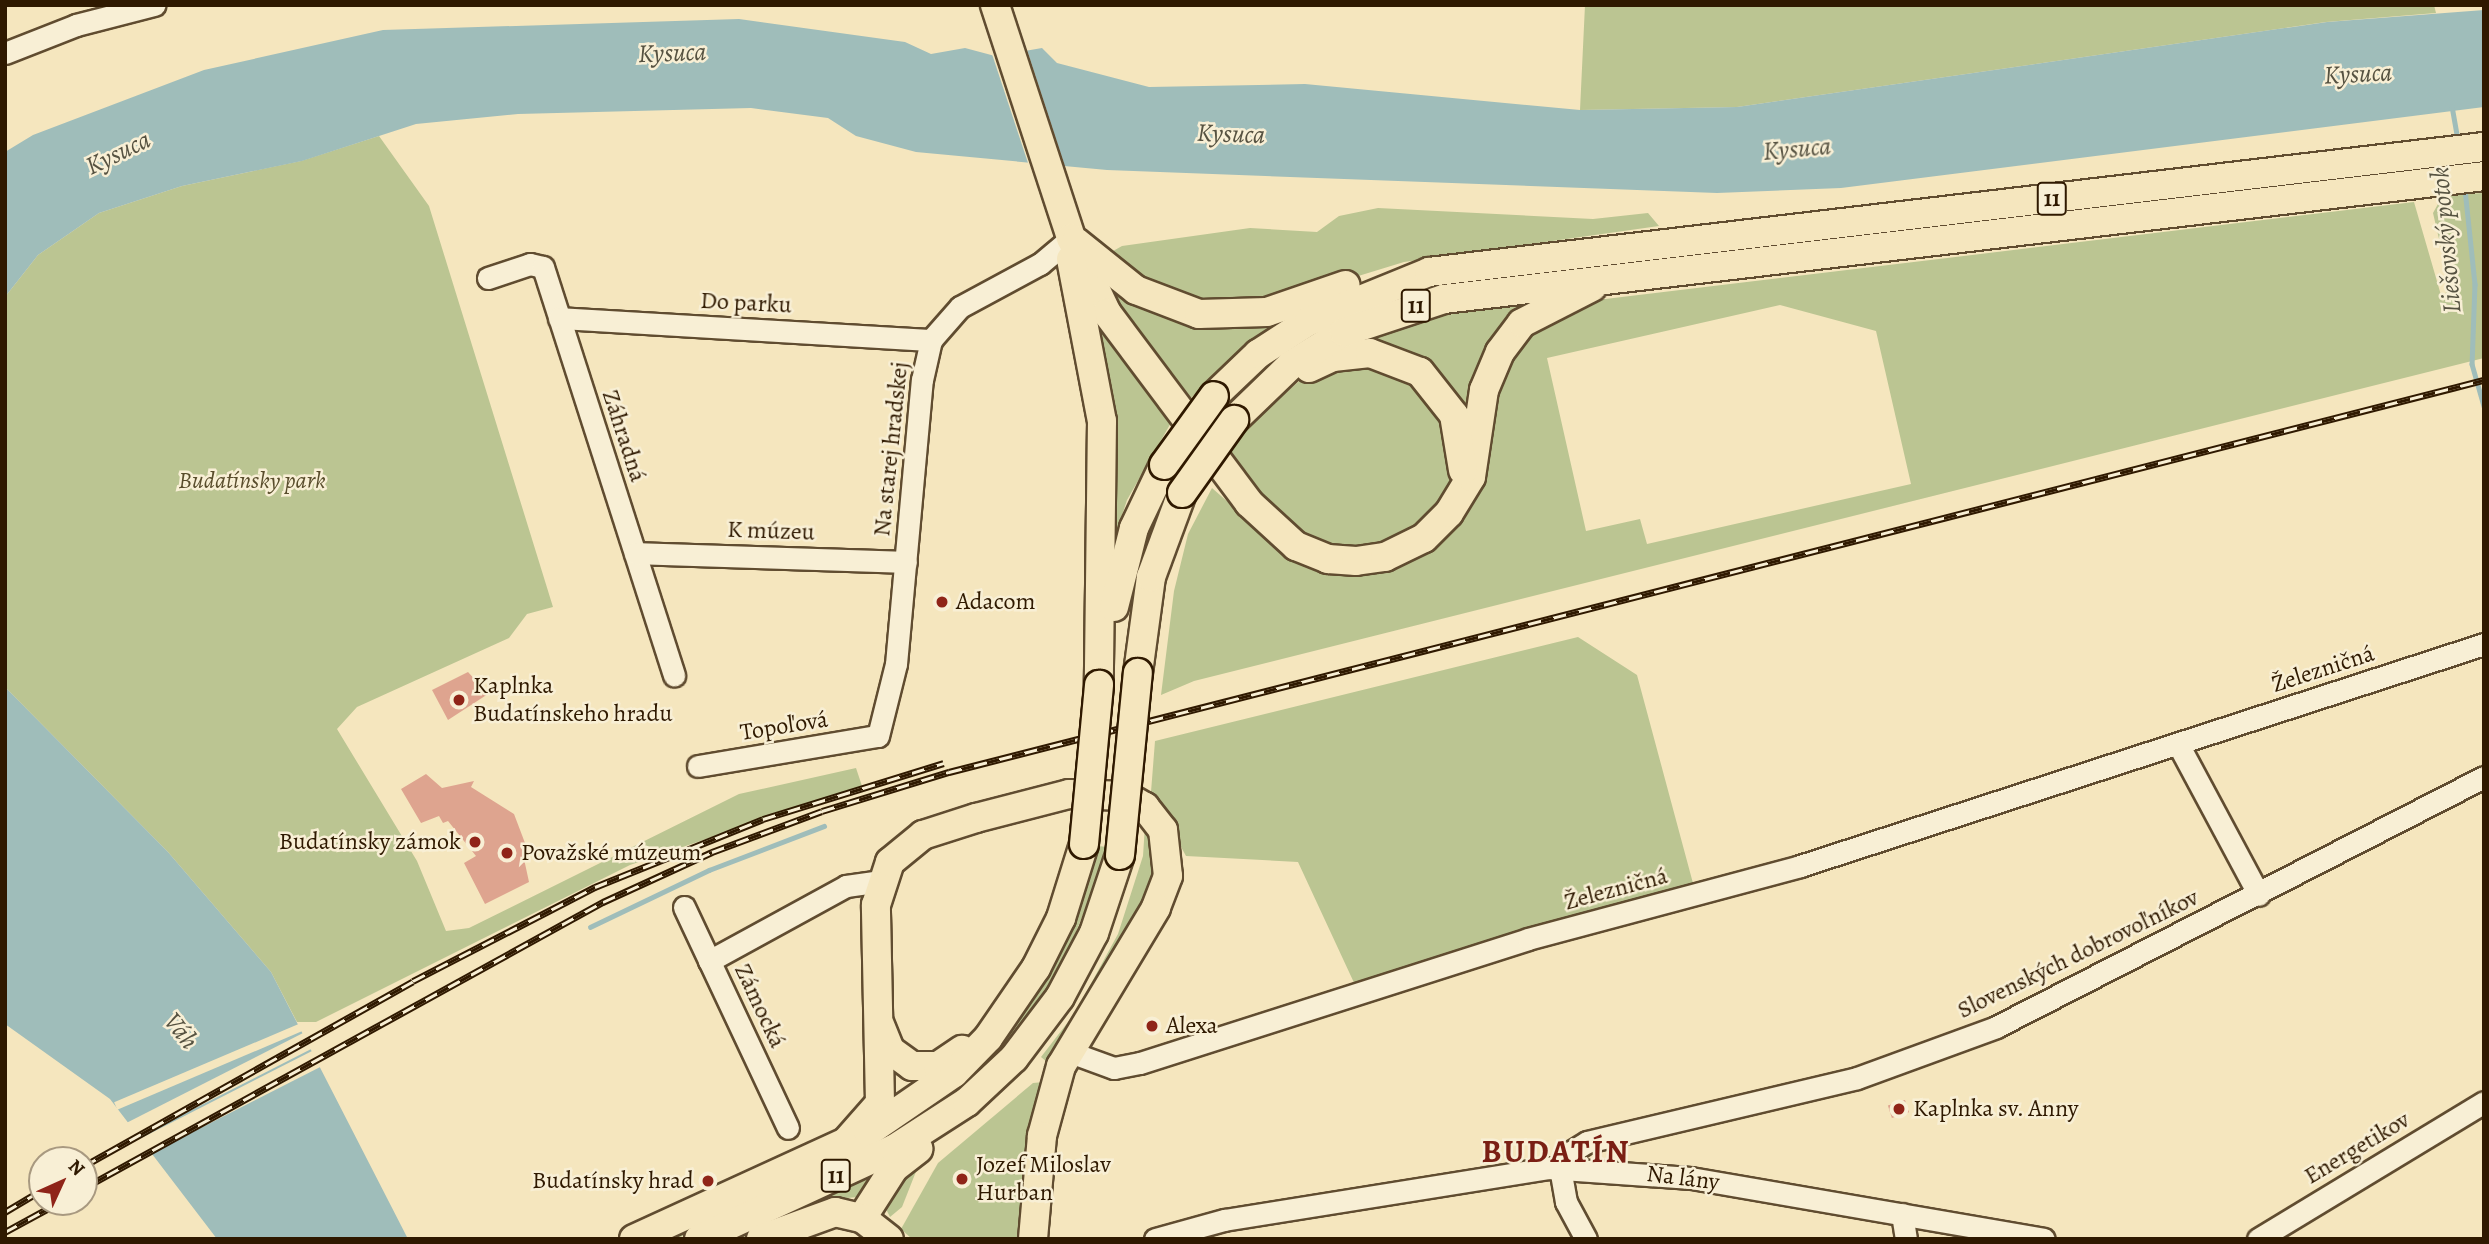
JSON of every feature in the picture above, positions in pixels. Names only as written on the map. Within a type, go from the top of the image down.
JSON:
[{"type":"main road","points":[[995,5],[1071,239],[1132,352],[1250,503],[1296,546],[1340,560],[1385,557],[1424,538],[1457,500],[1476,461],[1484,390],[1500,352],[1530,317],[1610,277]]},
{"type":"main road","name":"11","points":[[634,1239],[844,1144],[936,1088],[1007,1011],[1054,935],[1084,844],[1099,685],[1125,558],[1164,465],[1214,396],[1258,354],[1309,321],[1429,272],[2468,149]]},
{"type":"main road","name":"11","points":[[699,1239],[894,1149],[967,1102],[1014,1058],[1060,997],[1094,933],[1119,855],[1138,673],[1153,566],[1182,493],[1242,411],[1308,354],[1377,318],[1472,293],[2470,178]]},
{"type":"main road","points":[[1071,239],[1136,290],[1183,311],[1219,316],[1267,312],[1397,269],[1429,272]]},
{"type":"main road","points":[[1071,239],[1072,280],[1102,421],[1099,685]]},
{"type":"main road","points":[[1242,411],[1333,357],[1370,354],[1404,363],[1434,385],[1454,415],[1463,449],[1457,500]]},
{"type":"main road","points":[[844,1144],[880,1103],[880,881],[907,844],[976,818],[1085,792],[1126,796],[1145,807],[1167,843],[1164,891],[1067,1051],[1047,1111],[1033,1239]]},
{"type":"main road","points":[[879,1024],[894,1054],[925,1068],[947,1062],[1007,1011]]},
{"type":"main road","points":[[862,1218],[894,1168],[958,1119],[967,1102]]},
{"type":"main road","points":[[761,1239],[796,1232],[835,1212],[862,1218],[889,1239]]},
{"type":"street","points":[[5,53],[76,25],[154,5]]},
{"type":"street","name":"Na starej hradskej","points":[[878,736],[896,664],[922,380],[931,340],[960,307],[1040,264],[1071,239]]},
{"type":"street","name":"Záhradná","points":[[488,278],[530,264],[542,267],[674,676]]},
{"type":"street","name":"Do parku","points":[[559,318],[931,340]]},
{"type":"street","name":"K múzeu","points":[[635,553],[906,562]]},
{"type":"street","name":"Železničná","points":[[1067,1051],[1114,1068],[1140,1063],[1528,939],[1800,866],[2484,644]]},
{"type":"street","name":"Topoľová","points":[[698,766],[878,736]]},
{"type":"street","points":[[2178,744],[2259,895]]},
{"type":"street","name":"Slovenských dobrovoľníkov","points":[[1560,1168],[1571,1152],[1587,1142],[1857,1078],[1996,1027],[2259,895],[2484,777]]},
{"type":"street","points":[[709,961],[845,886],[880,881]]},
{"type":"street","name":"Zámocká","points":[[684,907],[788,1128]]},
{"type":"street","name":"Energetikov","points":[[2258,1239],[2484,1102]]},
{"type":"street","points":[[1560,1168],[1566,1202],[1579,1236]]},
{"type":"street","name":"Na lány","points":[[1155,1239],[1224,1220],[1519,1169],[1560,1168],[1691,1178],[2044,1239]]},
{"type":"street","points":[[1902,1214],[1906,1239]]},
{"type":"green space","points":[[1585,5],[2434,5],[2436,13],[2326,22],[1737,107],[1580,110]]},
{"type":"green space","name":"Budatínsky park","points":[[379,136],[429,206],[553,607],[527,614],[509,638],[357,707],[337,729],[417,861],[446,931],[469,928],[739,794],[856,768],[862,786],[630,865],[316,1022],[297,1022],[271,972],[168,852],[5,687],[5,297],[38,255],[99,213],[182,186],[301,161]]},
{"type":"green space","points":[[2484,193],[2484,358],[1194,681],[1161,695],[1174,591],[1188,534],[1212,488],[1294,560],[1397,566],[1421,555],[1443,538],[1492,393],[1523,335],[1572,303],[2414,202],[2443,302],[2449,282],[2433,213],[2443,195]],"holes":[[[1780,305],[1876,331],[1911,484],[1647,544],[1640,519],[1586,531],[1547,358]]]},
{"type":"green space","points":[[1378,208],[1593,219],[1648,213],[1659,226],[1404,262],[1280,300],[1179,302],[1106,255],[1122,246],[1250,228],[1317,232],[1339,216]]},
{"type":"green space","points":[[1094,267],[1132,296],[1287,315],[1244,345],[1184,405]]},
{"type":"green space","points":[[1079,277],[1172,421],[1127,500],[1109,555]]},
{"type":"green space","points":[[1534,302],[1465,420],[1358,342],[1419,319]]},
{"type":"green space","points":[[1386,363],[1440,402],[1453,470],[1448,486],[1419,527],[1392,543],[1359,549],[1326,545],[1296,532],[1224,457],[1248,426],[1298,382],[1320,369]]},
{"type":"green space","points":[[1578,637],[1637,675],[1694,887],[1356,987],[1298,862],[1186,856],[1151,792],[1155,741]]},
{"type":"green space","points":[[1145,825],[1152,837],[1155,877],[1135,925],[1048,1068],[1043,1067],[1047,1062],[1041,1057],[1075,1013],[1118,934],[1143,856]]},
{"type":"green space","points":[[1099,846],[1106,847],[1101,870],[1063,964],[1019,1029],[959,1091],[842,1163],[676,1239],[657,1239],[988,1055],[1056,962],[1074,926]]},
{"type":"green space","points":[[1044,1082],[1021,1239],[912,1239],[901,1229],[938,1163],[1033,1083]]},
{"type":"green space","points":[[888,1161],[858,1197],[825,1200],[739,1239],[722,1239]]},
{"type":"green space","points":[[919,1164],[902,1207],[890,1217],[885,1207],[889,1183]]},
{"type":"water","name":"Kysuca","points":[[2484,10],[2484,107],[1841,188],[1717,193],[1107,170],[916,152],[856,136],[828,118],[751,108],[518,114],[416,124],[302,161],[182,186],[99,213],[38,255],[5,297],[5,152],[33,135],[204,70],[383,30],[739,19],[905,42],[931,54],[965,48],[995,56],[1042,48],[1057,63],[1149,87],[1305,84],[1580,110],[1737,107],[2327,22]]},
{"type":"water","name":"Váh","points":[[5,687],[168,852],[271,972],[408,1239],[217,1239],[110,1099],[5,1024]]},
{"type":"pier","points":[[1026,47],[1066,170],[1029,166],[991,51]]},
{"type":"pier","points":[[301,1023],[304,1030],[117,1110],[114,1102]]},
{"type":"pier","points":[[305,1032],[313,1048],[135,1139],[127,1123]]},
{"type":"pier","points":[[314,1050],[322,1066],[148,1155],[139,1139]]},
{"type":"building","name":"Kaplnka Budatínskeho hradu","points":[[468,672],[488,694],[448,720],[432,690]]},
{"type":"building","name":"Budatínsky zámok","points":[[426,774],[442,788],[474,781],[471,787],[514,814],[525,843],[521,845],[529,882],[485,904],[464,863],[476,856],[448,821],[443,823],[439,816],[421,823],[401,789]]},
{"type":"building","name":"Kaplnka sv. Anny","points":[[1905,1100],[1909,1112],[1892,1118],[1888,1106]]},
{"type":"waterway","name":"Liešovský potok","points":[[2452,106],[2458,139]]},
{"type":"waterway","name":"Liešovský potok","points":[[2465,189],[2475,284],[2472,364],[2484,406]]},
{"type":"waterway","points":[[590,927],[709,870],[824,826]]},
{"type":"railway","points":[[98,1180],[603,902],[712,852],[822,811],[949,772],[2484,380]]},
{"type":"railway","points":[[98,1158],[413,981],[595,887],[763,819],[944,763]]},
{"type":"railway","points":[[5,1212],[28,1198]]},
{"type":"railway","points":[[5,1232],[34,1216]]},
{"type":"place","name":"Adacom","points":[[942,602]]},
{"type":"place","name":"Kaplnka Budatínskeho hradu","points":[[459,700]]},
{"type":"place","name":"Budatínsky zámok","points":[[475,842]]},
{"type":"place","name":"Považské múzeum","points":[[507,853]]},
{"type":"place","name":"Alexa","points":[[1152,1026]]},
{"type":"place","name":"Kaplnka sv. Anny","points":[[1899,1109]]},
{"type":"place","name":"Jozef Miloslav Hurban","points":[[962,1179]]},
{"type":"place","name":"Budatínsky hrad","points":[[708,1181]]},
{"type":"district","name":"BUDATÍN","points":[[1556,1151]]}]
